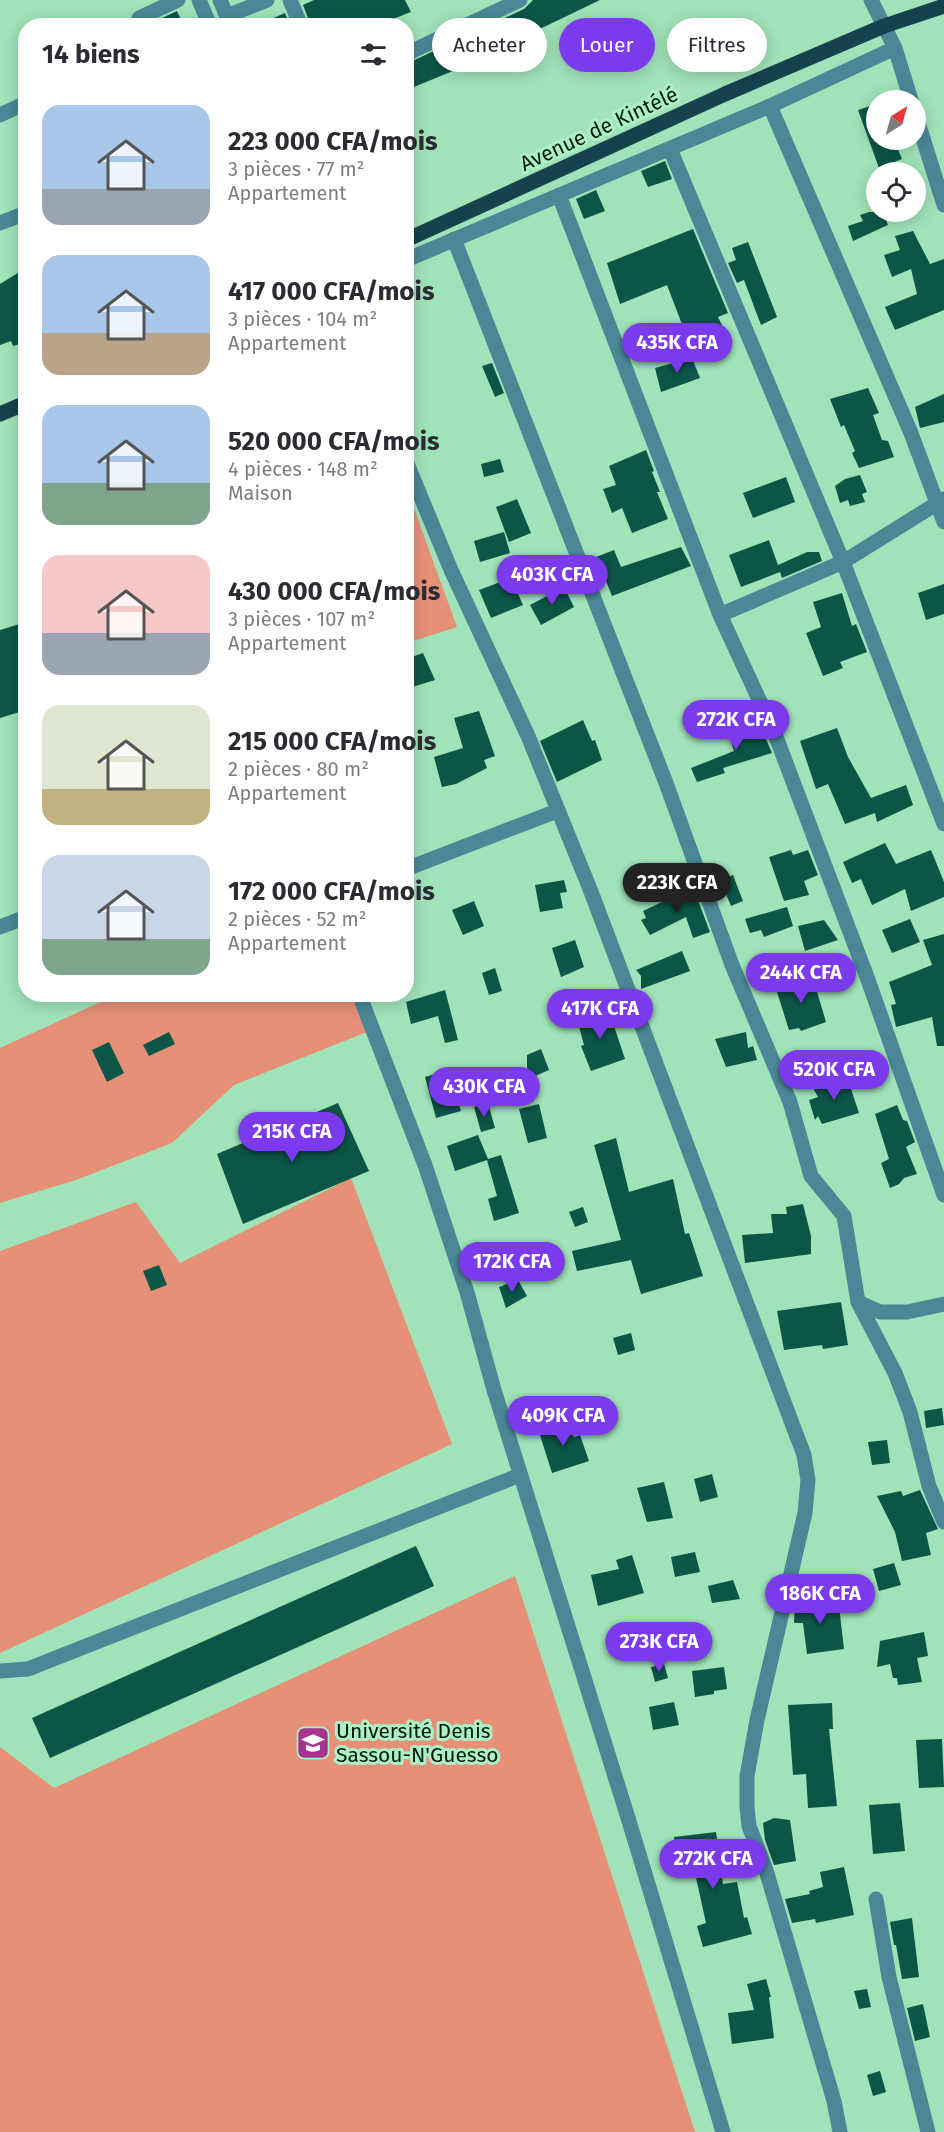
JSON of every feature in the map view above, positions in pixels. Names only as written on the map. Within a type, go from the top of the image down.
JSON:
[{"type":"main road","name":"Avenue de Kintélé","points":[[414,236],[725,94],[884,26],[944,6]]},
{"type":"main road","points":[[0,414],[18,406]]},
{"type":"street","points":[[140,18],[178,0]]},
{"type":"street","points":[[199,0],[207,18]]},
{"type":"street","points":[[220,0],[228,18]]},
{"type":"street","points":[[234,18],[267,0]]},
{"type":"street","points":[[290,0],[298,18]]},
{"type":"street","points":[[414,50],[520,0]]},
{"type":"street","points":[[871,0],[895,48],[908,90]]},
{"type":"street","points":[[414,256],[770,106],[895,48]]},
{"type":"street","points":[[770,106],[940,501],[944,522]]},
{"type":"street","points":[[0,115],[18,107]]},
{"type":"street","points":[[926,148],[944,205]]},
{"type":"street","points":[[670,149],[843,562],[944,824]]},
{"type":"street","points":[[559,195],[720,615],[775,734],[867,977],[944,1195]]},
{"type":"street","points":[[0,224],[18,216]]},
{"type":"street","points":[[454,239],[666,783],[732,965],[790,1102],[811,1176],[844,1216],[858,1302],[895,1373],[910,1412],[929,1486],[944,1522]]},
{"type":"street","points":[[414,480],[451,570],[528,736],[599,911],[804,1455],[808,1480],[805,1513],[757,1720],[747,1776],[747,1807],[749,1826],[766,1870],[834,2101],[840,2132]]},
{"type":"street","points":[[720,615],[843,562],[940,501]]},
{"type":"street","points":[[414,866],[557,810]]},
{"type":"street","points":[[0,927],[18,920]]},
{"type":"street","points":[[362,1002],[429,1175],[467,1292],[520,1476],[629,1821],[723,2132]]},
{"type":"street","points":[[858,1302],[880,1312],[907,1312],[944,1305]]},
{"type":"street","points":[[0,1671],[28,1669],[520,1476]]},
{"type":"street","points":[[876,1899],[889,1977],[928,2132]]},
{"type":"shaded area","points":[[414,508],[457,627],[414,640]]},
{"type":"shaded area","points":[[101,1002],[361,1002],[372,1030],[234,1085],[172,1143],[76,1180],[0,1203],[0,1048]]},
{"type":"shaded area","points":[[351,1178],[452,1444],[0,1653],[0,1251],[136,1202],[180,1263]]},
{"type":"shaded area","points":[[515,1576],[695,2132],[0,2132],[0,1747],[54,1788]]},
{"type":"building","points":[[314,0],[405,0],[411,12],[396,18],[308,18],[303,5]]},
{"type":"building","points":[[533,0],[600,0],[547,26],[547,18],[505,18],[524,9]]},
{"type":"building","points":[[177,11],[180,18],[162,18]]},
{"type":"building","points":[[285,13],[287,18],[273,18]]},
{"type":"building","points":[[432,52],[432,72],[450,72],[414,87],[414,60]]},
{"type":"building","points":[[866,107],[866,132],[858,110]]},
{"type":"building","points":[[872,150],[898,150],[902,159],[894,162],[877,162]]},
{"type":"building","points":[[665,161],[672,179],[648,187],[641,171]]},
{"type":"building","points":[[596,190],[605,211],[584,219],[576,199]]},
{"type":"building","points":[[866,213],[866,222],[887,222],[888,225],[853,241],[848,226],[863,221],[860,215]]},
{"type":"building","points":[[693,229],[728,313],[718,317],[729,340],[693,353],[667,285],[620,304],[607,263]]},
{"type":"building","points":[[913,231],[930,264],[944,259],[944,310],[895,330],[885,307],[917,294],[911,269],[892,277],[884,255],[900,250],[895,236]]},
{"type":"building","points":[[748,242],[777,317],[761,325],[744,280],[737,283],[728,263],[736,260],[732,248]]},
{"type":"building","points":[[18,273],[18,344],[13,346],[11,341],[0,345],[0,284]]},
{"type":"building","points":[[692,358],[700,378],[661,392],[655,368]]},
{"type":"building","points":[[492,363],[504,393],[495,397],[482,366]]},
{"type":"building","points":[[868,388],[879,413],[873,415],[882,440],[888,441],[894,457],[859,468],[852,453],[855,451],[844,425],[841,427],[830,399]]},
{"type":"building","points":[[944,394],[944,422],[920,428],[915,407]]},
{"type":"building","points":[[646,450],[660,492],[657,492],[668,519],[632,533],[622,508],[612,513],[603,489],[616,485],[609,466]]},
{"type":"building","points":[[500,459],[504,472],[484,477],[481,464]]},
{"type":"building","points":[[860,475],[867,492],[862,494],[865,502],[850,506],[848,500],[840,503],[835,486],[845,479]]},
{"type":"building","points":[[786,477],[795,502],[753,518],[743,493]]},
{"type":"building","points":[[517,499],[531,533],[509,542],[496,507]]},
{"type":"building","points":[[504,532],[510,553],[480,562],[474,541]]},
{"type":"building","points":[[769,540],[778,565],[807,552],[819,552],[822,561],[782,578],[780,572],[741,587],[729,555]]},
{"type":"building","points":[[681,547],[691,566],[612,596],[596,557],[614,550],[621,567]]},
{"type":"building","points":[[511,578],[523,605],[491,618],[479,590]]},
{"type":"building","points":[[944,584],[944,614],[926,620],[918,593]]},
{"type":"building","points":[[564,587],[574,607],[541,625],[530,605]]},
{"type":"building","points":[[842,593],[852,626],[856,624],[867,652],[840,662],[843,668],[823,676],[806,633],[821,627],[813,602]]},
{"type":"building","points":[[18,624],[18,712],[0,718],[0,630]]},
{"type":"building","points":[[423,653],[435,680],[414,687],[414,656]]},
{"type":"building","points":[[479,711],[495,756],[484,760],[487,768],[456,784],[442,787],[434,757],[463,748],[454,718]]},
{"type":"building","points":[[583,720],[592,741],[595,740],[602,760],[557,782],[540,741]]},
{"type":"building","points":[[758,720],[772,753],[723,768],[725,773],[697,782],[691,768],[734,751],[727,728]]},
{"type":"building","points":[[837,728],[848,757],[871,798],[906,785],[913,805],[877,822],[875,813],[845,824],[828,784],[816,789],[800,741]]},
{"type":"building","points":[[885,843],[896,864],[931,850],[944,882],[944,897],[911,911],[905,889],[872,905],[861,879],[852,883],[843,862]]},
{"type":"building","points":[[791,850],[793,855],[808,850],[818,875],[804,881],[809,895],[784,901],[769,857]]},
{"type":"building","points":[[733,875],[743,901],[731,906],[720,880]]},
{"type":"building","points":[[564,880],[567,892],[560,893],[563,908],[540,912],[535,885]]},
{"type":"building","points":[[689,889],[699,903],[710,932],[693,938],[686,917],[650,935],[641,920],[646,918],[643,911]]},
{"type":"building","points":[[474,901],[484,926],[463,935],[452,910]]},
{"type":"building","points":[[787,907],[793,926],[764,937],[761,930],[750,933],[745,919]]},
{"type":"building","points":[[910,919],[920,942],[892,953],[882,930]]},
{"type":"building","points":[[824,920],[838,940],[805,951],[798,926]]},
{"type":"building","points":[[944,934],[944,1046],[937,1046],[932,1017],[896,1027],[891,1005],[896,1004],[889,982],[932,965],[923,940]]},
{"type":"building","points":[[575,940],[584,967],[561,977],[552,948]]},
{"type":"building","points":[[682,951],[690,971],[641,989],[641,976],[636,970]]},
{"type":"building","points":[[495,968],[502,991],[489,995],[482,973]]},
{"type":"building","points":[[812,975],[826,1022],[801,1031],[799,1028],[789,1030],[777,992],[784,991],[782,983]]},
{"type":"building","points":[[445,990],[458,1040],[445,1043],[438,1016],[411,1024],[406,1002],[414,1002],[414,1000]]},
{"type":"building","points":[[608,1008],[625,1059],[591,1071],[581,1046],[584,1045],[577,1019]]},
{"type":"building","points":[[169,1032],[175,1044],[149,1056],[143,1045]]},
{"type":"building","points":[[746,1032],[748,1048],[753,1046],[757,1060],[726,1067],[715,1039]]},
{"type":"building","points":[[109,1042],[124,1073],[107,1082],[92,1050]]},
{"type":"building","points":[[541,1049],[549,1070],[533,1077],[527,1068],[527,1055]]},
{"type":"building","points":[[449,1070],[461,1111],[436,1118],[425,1077]]},
{"type":"building","points":[[846,1074],[859,1113],[822,1124],[818,1116],[815,1120],[809,1100],[818,1097],[813,1088]]},
{"type":"building","points":[[338,1103],[369,1171],[243,1224],[217,1154]]},
{"type":"building","points":[[488,1103],[495,1128],[481,1132],[474,1107]]},
{"type":"building","points":[[539,1104],[547,1138],[528,1143],[519,1109]]},
{"type":"building","points":[[897,1105],[903,1120],[907,1121],[915,1142],[906,1147],[917,1174],[904,1178],[899,1184],[890,1188],[881,1163],[889,1159],[875,1114]]},
{"type":"building","points":[[478,1135],[488,1159],[501,1155],[519,1213],[494,1221],[488,1199],[497,1196],[487,1160],[455,1171],[447,1146]]},
{"type":"building","points":[[616,1138],[629,1192],[673,1179],[685,1234],[689,1233],[703,1276],[641,1294],[631,1260],[577,1271],[572,1251],[621,1240],[594,1145]]},
{"type":"building","points":[[803,1204],[811,1236],[811,1254],[745,1263],[742,1235],[773,1233],[771,1214],[787,1214],[786,1207]]},
{"type":"building","points":[[583,1207],[588,1222],[575,1227],[569,1212]]},
{"type":"building","points":[[159,1265],[167,1285],[151,1291],[143,1271]]},
{"type":"building","points":[[518,1280],[527,1296],[506,1308],[499,1287]]},
{"type":"building","points":[[841,1302],[848,1345],[823,1349],[822,1345],[784,1350],[777,1311]]},
{"type":"building","points":[[631,1333],[635,1350],[618,1355],[613,1338]]},
{"type":"building","points":[[942,1408],[944,1425],[926,1428],[924,1411]]},
{"type":"building","points":[[569,1420],[574,1437],[580,1435],[589,1461],[552,1473],[538,1429]]},
{"type":"building","points":[[887,1440],[890,1463],[872,1465],[868,1442]]},
{"type":"building","points":[[712,1474],[718,1497],[700,1502],[694,1479]]},
{"type":"building","points":[[664,1482],[673,1518],[647,1522],[637,1488]]},
{"type":"building","points":[[920,1490],[938,1529],[926,1533],[931,1555],[902,1561],[895,1532],[877,1496],[901,1491],[903,1496]]},
{"type":"building","points":[[416,1546],[434,1586],[50,1758],[32,1718]]},
{"type":"building","points":[[695,1552],[700,1572],[675,1577],[671,1557]]},
{"type":"building","points":[[632,1555],[644,1593],[598,1606],[591,1575],[619,1569],[616,1560]]},
{"type":"building","points":[[894,1563],[901,1585],[879,1591],[873,1569]]},
{"type":"building","points":[[733,1580],[740,1599],[712,1603],[708,1586]]},
{"type":"building","points":[[834,1598],[834,1606],[839,1606],[844,1649],[807,1654],[803,1623],[794,1623],[795,1601]]},
{"type":"building","points":[[924,1632],[928,1656],[917,1658],[922,1682],[898,1685],[897,1678],[893,1678],[890,1664],[877,1667],[880,1641]]},
{"type":"building","points":[[664,1664],[668,1678],[655,1682],[651,1667]]},
{"type":"building","points":[[724,1667],[727,1689],[695,1697],[692,1671]]},
{"type":"building","points":[[674,1702],[679,1725],[653,1730],[649,1707]]},
{"type":"building","points":[[832,1703],[833,1729],[829,1729],[837,1806],[808,1808],[806,1774],[793,1775],[788,1705]]},
{"type":"building","points":[[942,1739],[944,1787],[919,1788],[916,1740]]},
{"type":"building","points":[[900,1803],[905,1851],[873,1854],[869,1805]]},
{"type":"building","points":[[774,1818],[790,1820],[796,1861],[774,1865],[765,1840],[763,1823]]},
{"type":"building","points":[[716,1832],[723,1884],[737,1882],[744,1918],[747,1917],[752,1934],[703,1947],[697,1926],[706,1923],[693,1864],[678,1866],[674,1837]]},
{"type":"building","points":[[844,1867],[854,1915],[816,1923],[815,1919],[792,1923],[785,1899],[810,1894],[809,1891],[823,1887],[820,1872]]},
{"type":"building","points":[[912,1918],[919,1977],[902,1979],[890,1922]]},
{"type":"building","points":[[766,1979],[771,1997],[769,1997],[774,2038],[732,2044],[728,2013],[754,2010],[747,1984]]},
{"type":"building","points":[[867,1989],[871,2007],[859,2009],[854,1991]]},
{"type":"building","points":[[923,2004],[930,2037],[915,2041],[907,2008]]},
{"type":"building","points":[[880,2071],[886,2092],[873,2096],[867,2075]]},
{"type":"place","name":"Université Denis Sassou-N'Guesso","points":[[313,1743]]}]
